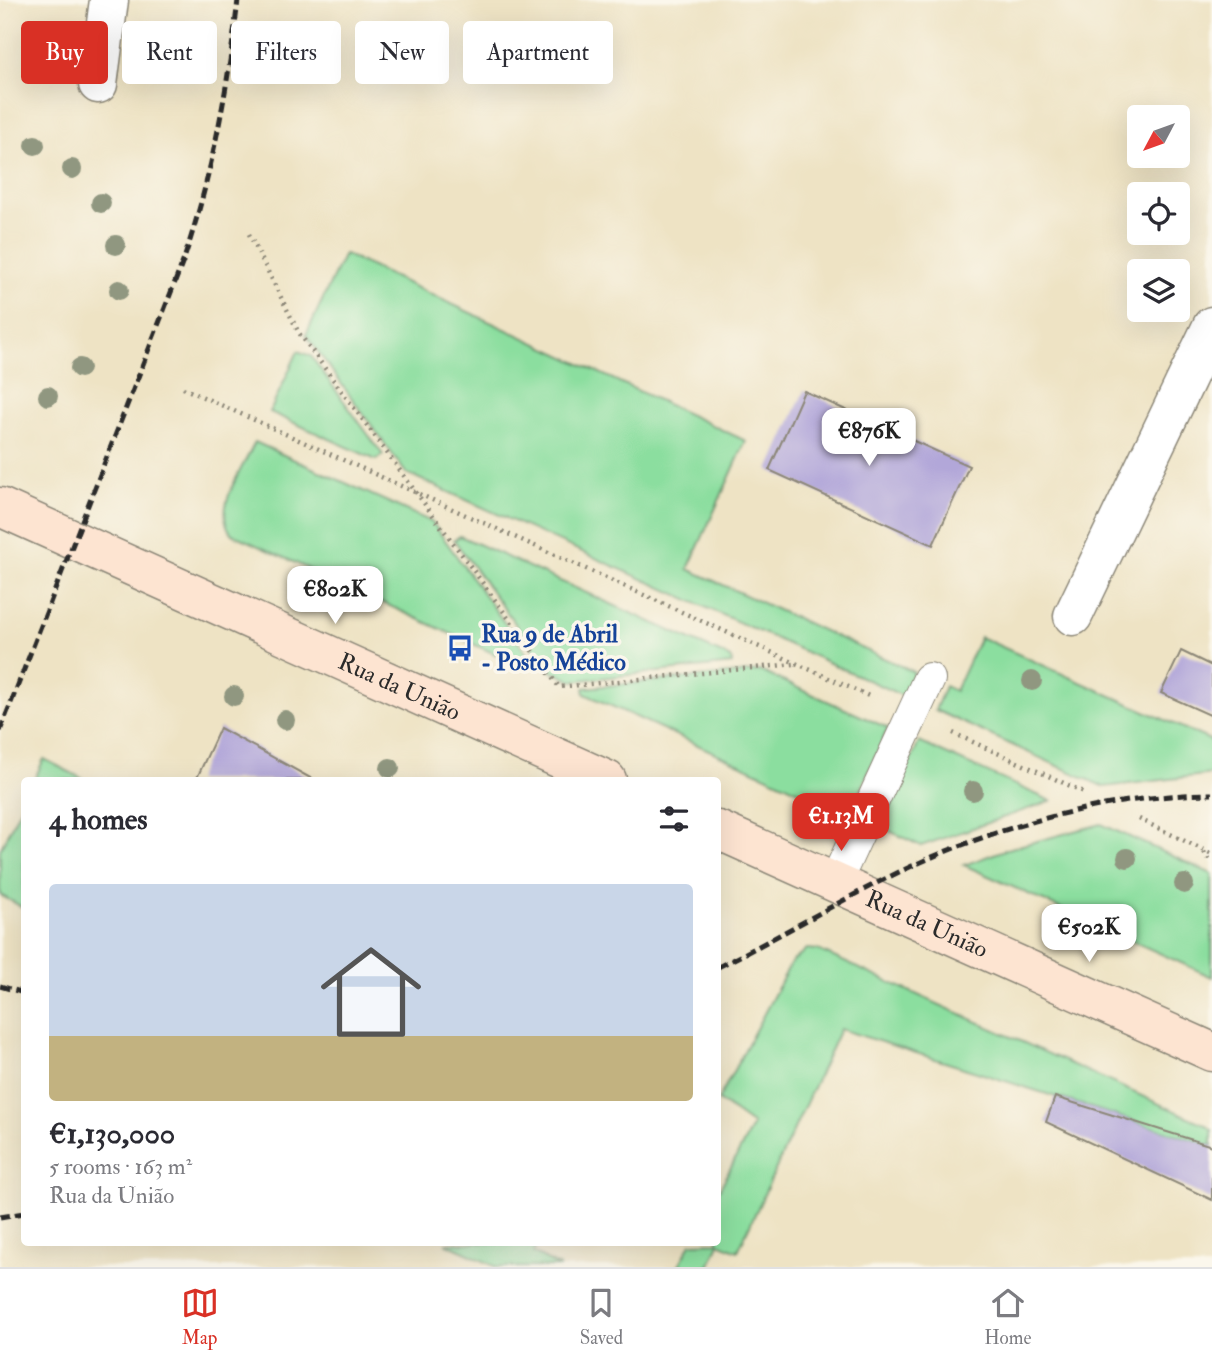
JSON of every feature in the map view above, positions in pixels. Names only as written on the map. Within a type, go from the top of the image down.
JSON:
[{"type":"street","points":[[106,21],[109,0]]},
{"type":"street","points":[[1073,617],[1212,326]]},
{"type":"street","name":"Rua da União","points":[[0,507],[600,777]]},
{"type":"street","name":"Rua da União","points":[[721,831],[1212,1052]]},
{"type":"lane","points":[[835,883],[929,680]]},
{"type":"path","points":[[249,234],[299,333],[559,687],[797,663]]},
{"type":"path","points":[[184,388],[1086,793]]},
{"type":"path","points":[[1139,819],[1212,854]]},
{"type":"path","points":[[1203,850],[1212,863]]},
{"type":"green space","points":[[344,254],[746,441],[688,569],[914,672],[903,696],[406,473],[306,335]]},
{"type":"green space","points":[[298,351],[311,356],[383,455],[376,460],[270,412]]},
{"type":"green space","points":[[255,442],[432,522],[534,664],[528,669],[232,534],[225,513],[227,501]]},
{"type":"green space","points":[[460,536],[731,658],[732,664],[572,681],[549,670],[454,540]]},
{"type":"green space","points":[[980,637],[1212,741],[1212,774],[1104,787],[935,710],[945,686],[955,691]]},
{"type":"green space","points":[[760,671],[888,728],[850,814],[585,694],[584,688]]},
{"type":"green space","points":[[919,742],[1051,801],[921,846],[881,827]]},
{"type":"green space","points":[[44,759],[79,777],[35,777]]},
{"type":"green space","points":[[21,806],[21,906],[0,895],[0,850]]},
{"type":"green space","points":[[1101,824],[1212,874],[1212,977],[964,865],[1007,849]]},
{"type":"green space","points":[[807,949],[818,950],[1204,1124],[1212,1130],[1212,1146],[840,1029],[738,1251],[721,1244],[721,1186],[753,1125],[721,1102],[721,1094],[791,963]]},
{"type":"green space","points":[[452,1246],[536,1246],[533,1253],[560,1267],[497,1267]]},
{"type":"green space","points":[[689,1246],[718,1246],[709,1267],[678,1267]]},
{"type":"building","points":[[804,391],[969,466],[933,545],[769,470]]},
{"type":"building","points":[[1181,651],[1212,666],[1212,716],[1161,693]]},
{"type":"building","points":[[220,728],[309,777],[197,777]]},
{"type":"building","points":[[1055,1097],[1212,1146],[1212,1200],[1046,1122]]},
{"type":"railway","points":[[0,731],[184,259],[218,131],[238,0]]},
{"type":"railway","points":[[721,965],[881,881],[969,842],[1037,821],[1107,805],[1177,795],[1212,794]]},
{"type":"railway","points":[[0,986],[21,992]]},
{"type":"railway","points":[[0,1217],[21,1214]]},
{"type":"place","name":"Rua 9 de Abril - Posto Médico","points":[[460,648]]}]
